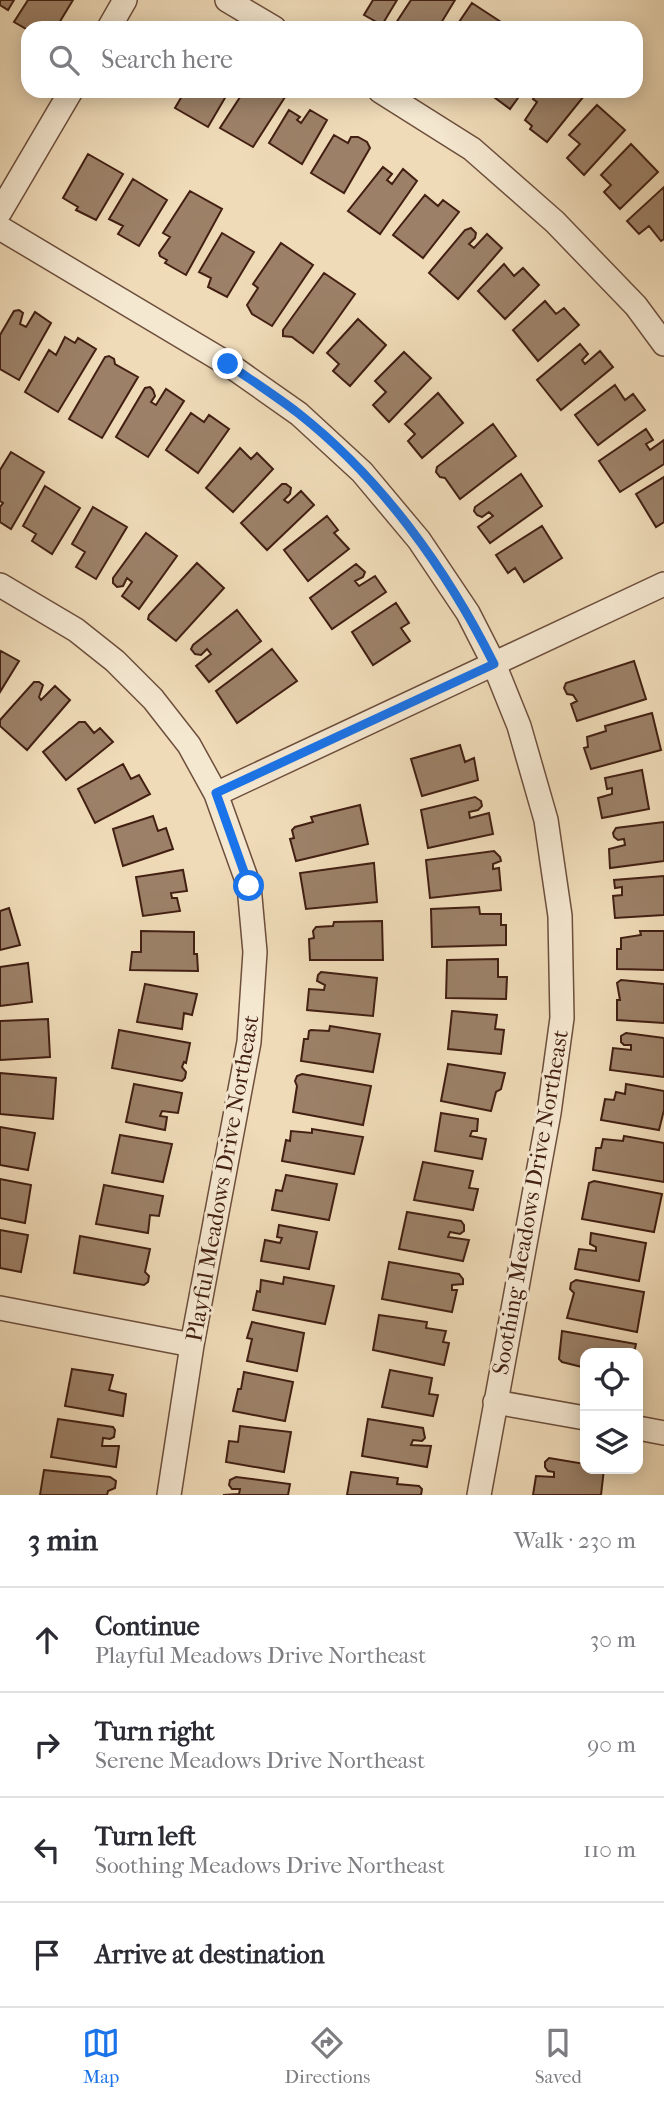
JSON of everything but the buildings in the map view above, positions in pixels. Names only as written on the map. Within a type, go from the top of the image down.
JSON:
[{"type":"street","points":[[113,21],[125,0]]},
{"type":"street","points":[[228,0],[262,21]]},
{"type":"street","points":[[0,212],[68,98]]},
{"type":"street","points":[[391,98],[472,149],[555,222],[636,306],[664,344]]},
{"type":"street","name":"Soothing Meadows Drive Northeast","points":[[0,228],[228,364],[299,414],[362,472],[419,540],[468,613],[494,664],[519,726],[546,820],[559,916],[562,1018],[549,1113],[479,1495]]},
{"type":"street","points":[[216,793],[664,584]]},
{"type":"street","name":"Playful Meadows Drive Northeast","points":[[0,585],[76,631],[114,661],[153,699],[182,736],[216,793],[249,886],[256,952],[249,1042],[192,1345],[169,1495]]},
{"type":"street","points":[[0,1308],[192,1345]]},
{"type":"street","points":[[495,1402],[580,1417]]},
{"type":"street","points":[[643,1429],[664,1433]]},
{"type":"route","points":[[228,364],[299,414],[362,472],[419,540],[468,613],[494,664],[216,793],[249,886]]}]
